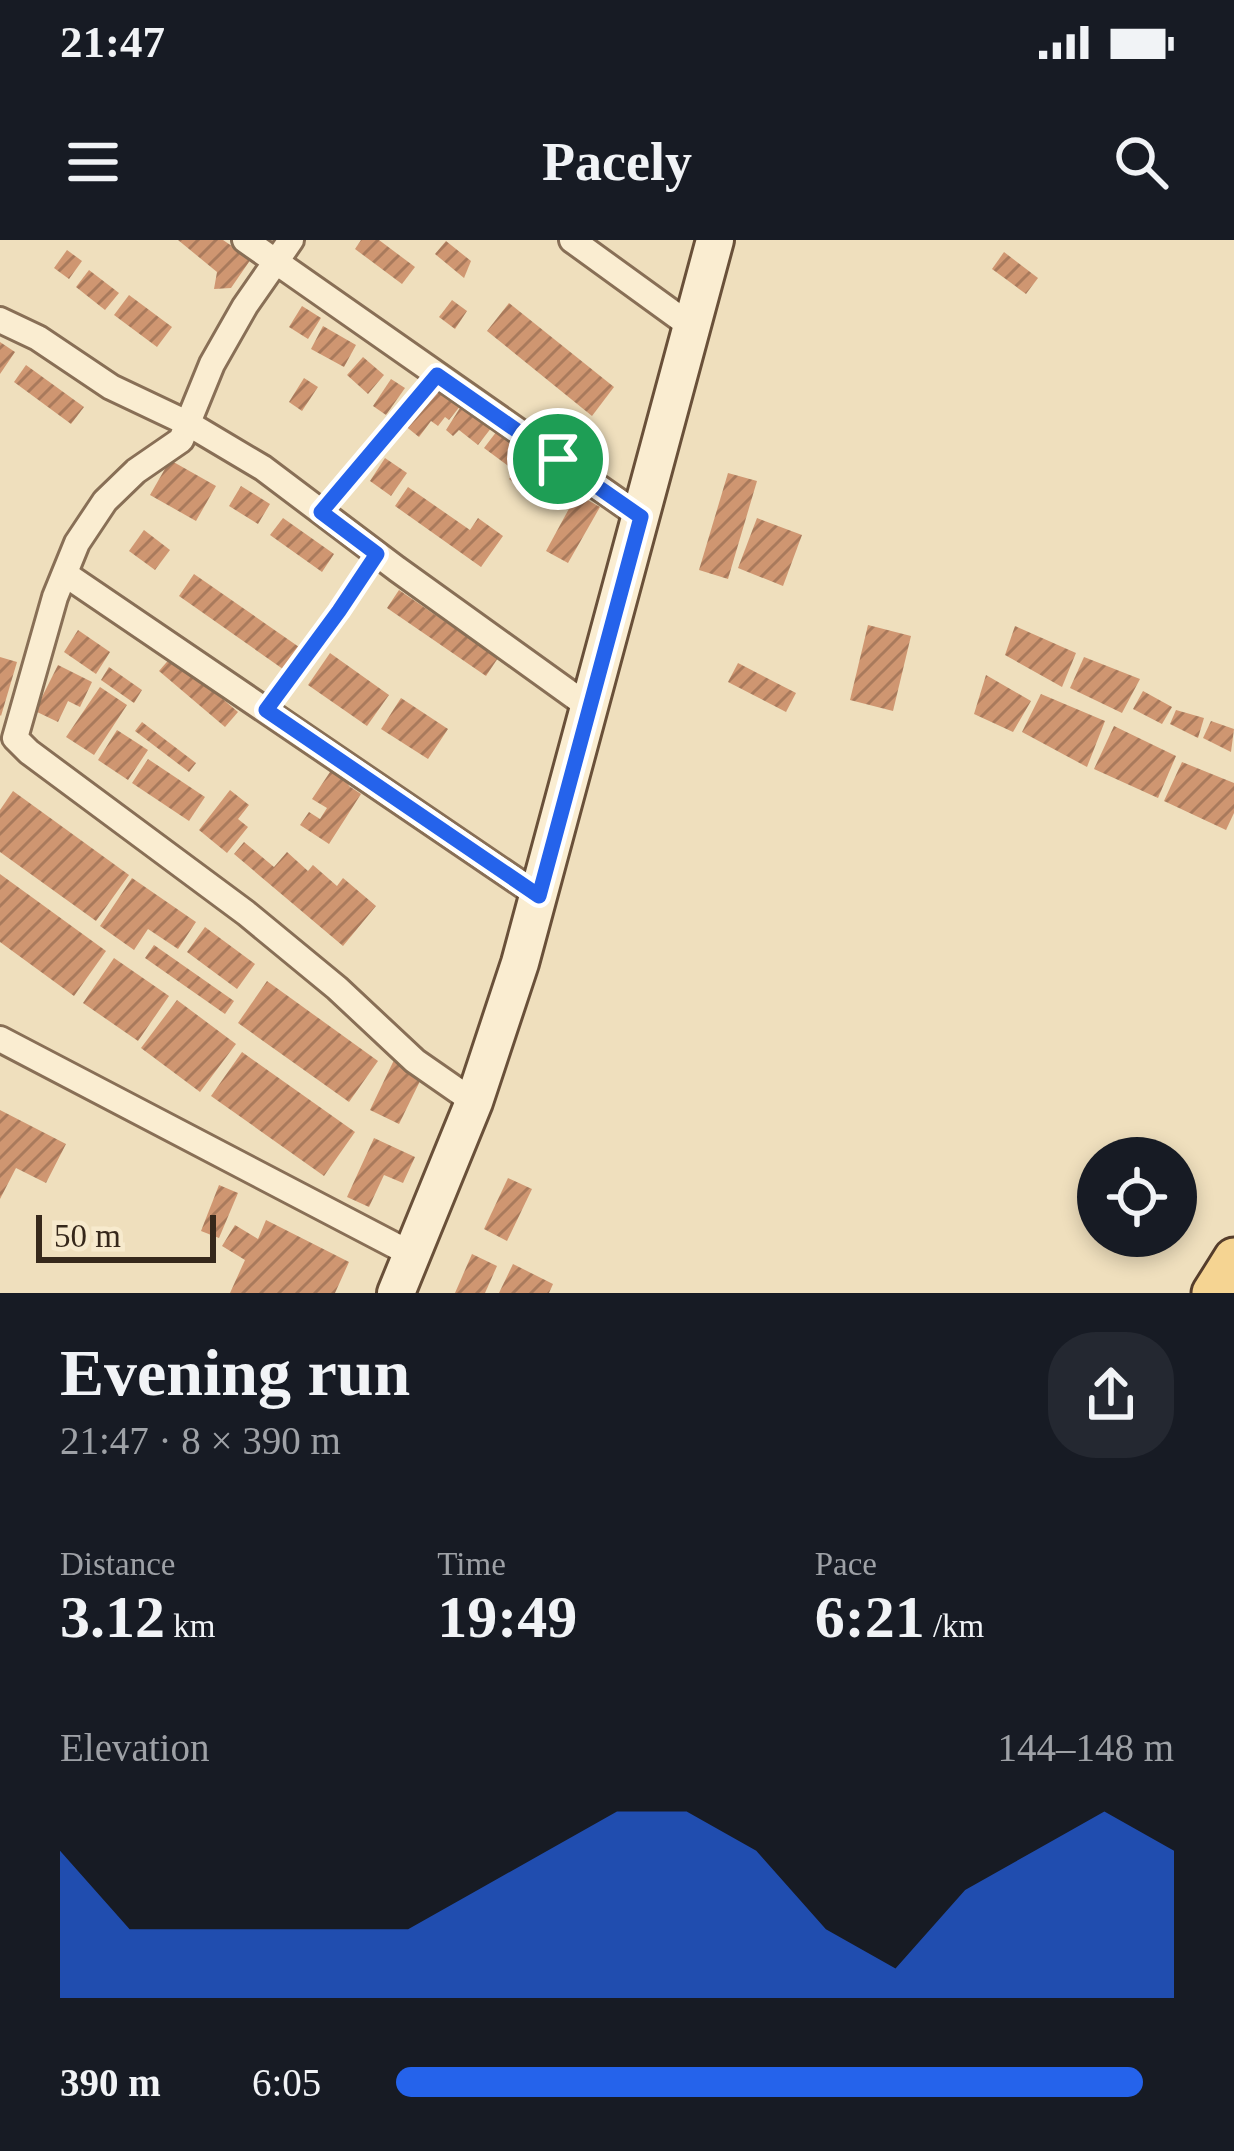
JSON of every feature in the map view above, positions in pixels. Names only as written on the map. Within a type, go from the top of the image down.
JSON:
[{"type":"main road","points":[[396,1293],[474,1102],[520,963],[715,240]]},
{"type":"main road","points":[[1212,1293],[1234,1258]]},
{"type":"street","points":[[244,240],[641,517]]},
{"type":"street","points":[[291,240],[212,364],[181,440],[105,500],[77,543],[27,688],[15,738],[246,913],[415,1061],[474,1102]]},
{"type":"street","points":[[572,240],[692,327]]},
{"type":"street","points":[[0,320],[38,338],[111,387],[189,424],[263,468],[589,707]]},
{"type":"street","points":[[65,574],[539,896]]},
{"type":"street","points":[[0,1039],[413,1255]]},
{"type":"path","points":[[321,512],[437,375]]},
{"type":"path","points":[[266,710],[377,554]]},
{"type":"building","points":[[178,240],[223,240],[251,259],[231,288],[214,289],[217,272]]},
{"type":"building","points":[[361,240],[379,240],[415,267],[402,284],[355,249]]},
{"type":"building","points":[[446,241],[471,261],[464,278],[435,254]]},
{"type":"building","points":[[67,250],[82,261],[69,279],[54,268]]},
{"type":"building","points":[[1004,252],[1038,278],[1026,294],[992,269]]},
{"type":"building","points":[[89,270],[119,293],[105,310],[76,287]]},
{"type":"building","points":[[129,295],[172,327],[157,347],[114,315]]},
{"type":"building","points":[[452,300],[467,311],[455,329],[439,317]]},
{"type":"building","points":[[509,303],[614,387],[592,416],[487,331]]},
{"type":"building","points":[[302,306],[321,318],[308,339],[289,327]]},
{"type":"building","points":[[323,326],[356,345],[344,367],[311,349]]},
{"type":"building","points":[[0,342],[15,352],[0,374]]},
{"type":"building","points":[[363,357],[384,375],[368,394],[347,375]]},
{"type":"building","points":[[26,365],[84,407],[71,424],[14,382]]},
{"type":"building","points":[[441,377],[495,423],[478,445],[459,430],[453,436],[446,430],[465,400],[449,420],[445,417],[438,426],[431,421],[419,437],[404,425]]},
{"type":"building","points":[[304,378],[318,387],[302,411],[289,402]]},
{"type":"building","points":[[391,379],[405,388],[386,415],[373,406]]},
{"type":"building","points":[[500,427],[551,464],[534,487],[519,476],[517,485],[509,479],[515,471],[484,448]]},
{"type":"building","points":[[385,458],[407,473],[391,496],[370,481]]},
{"type":"building","points":[[170,460],[216,486],[196,521],[150,495]]},
{"type":"building","points":[[728,473],[757,481],[728,579],[699,570]]},
{"type":"building","points":[[241,486],[270,504],[258,524],[229,506]]},
{"type":"building","points":[[408,487],[470,530],[478,518],[503,536],[481,567],[395,506]]},
{"type":"building","points":[[577,494],[600,507],[568,563],[546,551]]},
{"type":"building","points":[[283,518],[334,554],[322,572],[270,535]]},
{"type":"building","points":[[757,518],[802,535],[783,586],[738,568]]},
{"type":"building","points":[[144,530],[170,550],[155,570],[129,551]]},
{"type":"building","points":[[194,574],[299,647],[290,674],[179,596]]},
{"type":"building","points":[[399,590],[498,658],[486,676],[387,608]]},
{"type":"building","points":[[868,625],[911,636],[893,711],[850,700]]},
{"type":"building","points":[[1015,626],[1076,653],[1062,687],[1005,655]]},
{"type":"building","points":[[78,630],[110,652],[96,674],[64,652]]},
{"type":"building","points":[[330,653],[389,695],[367,726],[308,685]]},
{"type":"building","points":[[172,656],[238,712],[225,727],[159,671]]},
{"type":"building","points":[[0,657],[17,662],[1,716],[0,715]]},
{"type":"building","points":[[1084,657],[1140,679],[1122,713],[1070,688]]},
{"type":"building","points":[[738,663],[796,693],[786,712],[728,682]]},
{"type":"building","points":[[58,665],[92,682],[80,707],[68,701],[58,722],[35,711]]},
{"type":"building","points":[[109,667],[142,690],[134,703],[101,680]]},
{"type":"building","points":[[986,675],[1031,701],[1013,732],[974,714]]},
{"type":"building","points":[[100,687],[127,705],[94,755],[66,737]]},
{"type":"building","points":[[1143,691],[1172,707],[1162,724],[1133,709]]},
{"type":"building","points":[[1041,694],[1105,721],[1087,767],[1022,732]]},
{"type":"building","points":[[401,698],[448,729],[428,759],[381,729]]},
{"type":"building","points":[[1176,710],[1204,718],[1198,738],[1170,724]]},
{"type":"building","points":[[1211,721],[1234,729],[1231,752],[1203,738]]},
{"type":"building","points":[[142,722],[196,763],[189,772],[135,731]]},
{"type":"building","points":[[1114,726],[1176,756],[1158,798],[1094,769]]},
{"type":"building","points":[[117,730],[148,750],[128,780],[98,760]]},
{"type":"building","points":[[148,759],[205,797],[189,821],[132,783]]},
{"type":"building","points":[[1182,762],[1234,783],[1234,813],[1226,830],[1164,801]]},
{"type":"building","points":[[332,769],[361,794],[329,844],[300,825],[309,812],[320,819],[327,808],[312,799]]},
{"type":"building","points":[[230,790],[249,805],[238,819],[248,827],[227,853],[199,830]]},
{"type":"building","points":[[13,791],[129,875],[96,921],[0,852],[0,810]]},
{"type":"building","points":[[244,842],[274,867],[287,852],[308,871],[313,865],[337,886],[343,878],[376,906],[343,946],[234,854]]},
{"type":"building","points":[[0,874],[106,951],[74,996],[0,942]]},
{"type":"building","points":[[132,878],[196,922],[178,949],[148,929],[134,950],[100,926]]},
{"type":"building","points":[[205,927],[255,964],[237,989],[187,952]]},
{"type":"building","points":[[154,945],[234,1001],[225,1014],[145,958]]},
{"type":"building","points":[[114,958],[169,996],[138,1041],[83,1003]]},
{"type":"building","points":[[267,981],[378,1061],[349,1102],[238,1023]]},
{"type":"building","points":[[177,1000],[236,1044],[200,1092],[141,1048]]},
{"type":"building","points":[[242,1052],[355,1132],[324,1176],[211,1096]]},
{"type":"building","points":[[394,1060],[423,1075],[399,1124],[370,1110]]},
{"type":"building","points":[[0,1110],[66,1144],[46,1183],[16,1168],[0,1199]]},
{"type":"building","points":[[374,1138],[415,1157],[403,1183],[384,1175],[369,1207],[347,1197]]},
{"type":"building","points":[[508,1178],[532,1189],[507,1241],[484,1229]]},
{"type":"building","points":[[219,1185],[238,1193],[219,1238],[201,1231]]},
{"type":"building","points":[[266,1220],[349,1262],[335,1293],[230,1293],[245,1260],[222,1246],[235,1225],[258,1239]]},
{"type":"building","points":[[472,1254],[497,1266],[485,1293],[455,1293]]},
{"type":"building","points":[[513,1264],[553,1284],[549,1293],[499,1293]]},
{"type":"route","points":[[437,375],[558,459],[641,517],[539,896],[266,710],[377,554],[321,512],[437,375]]}]
